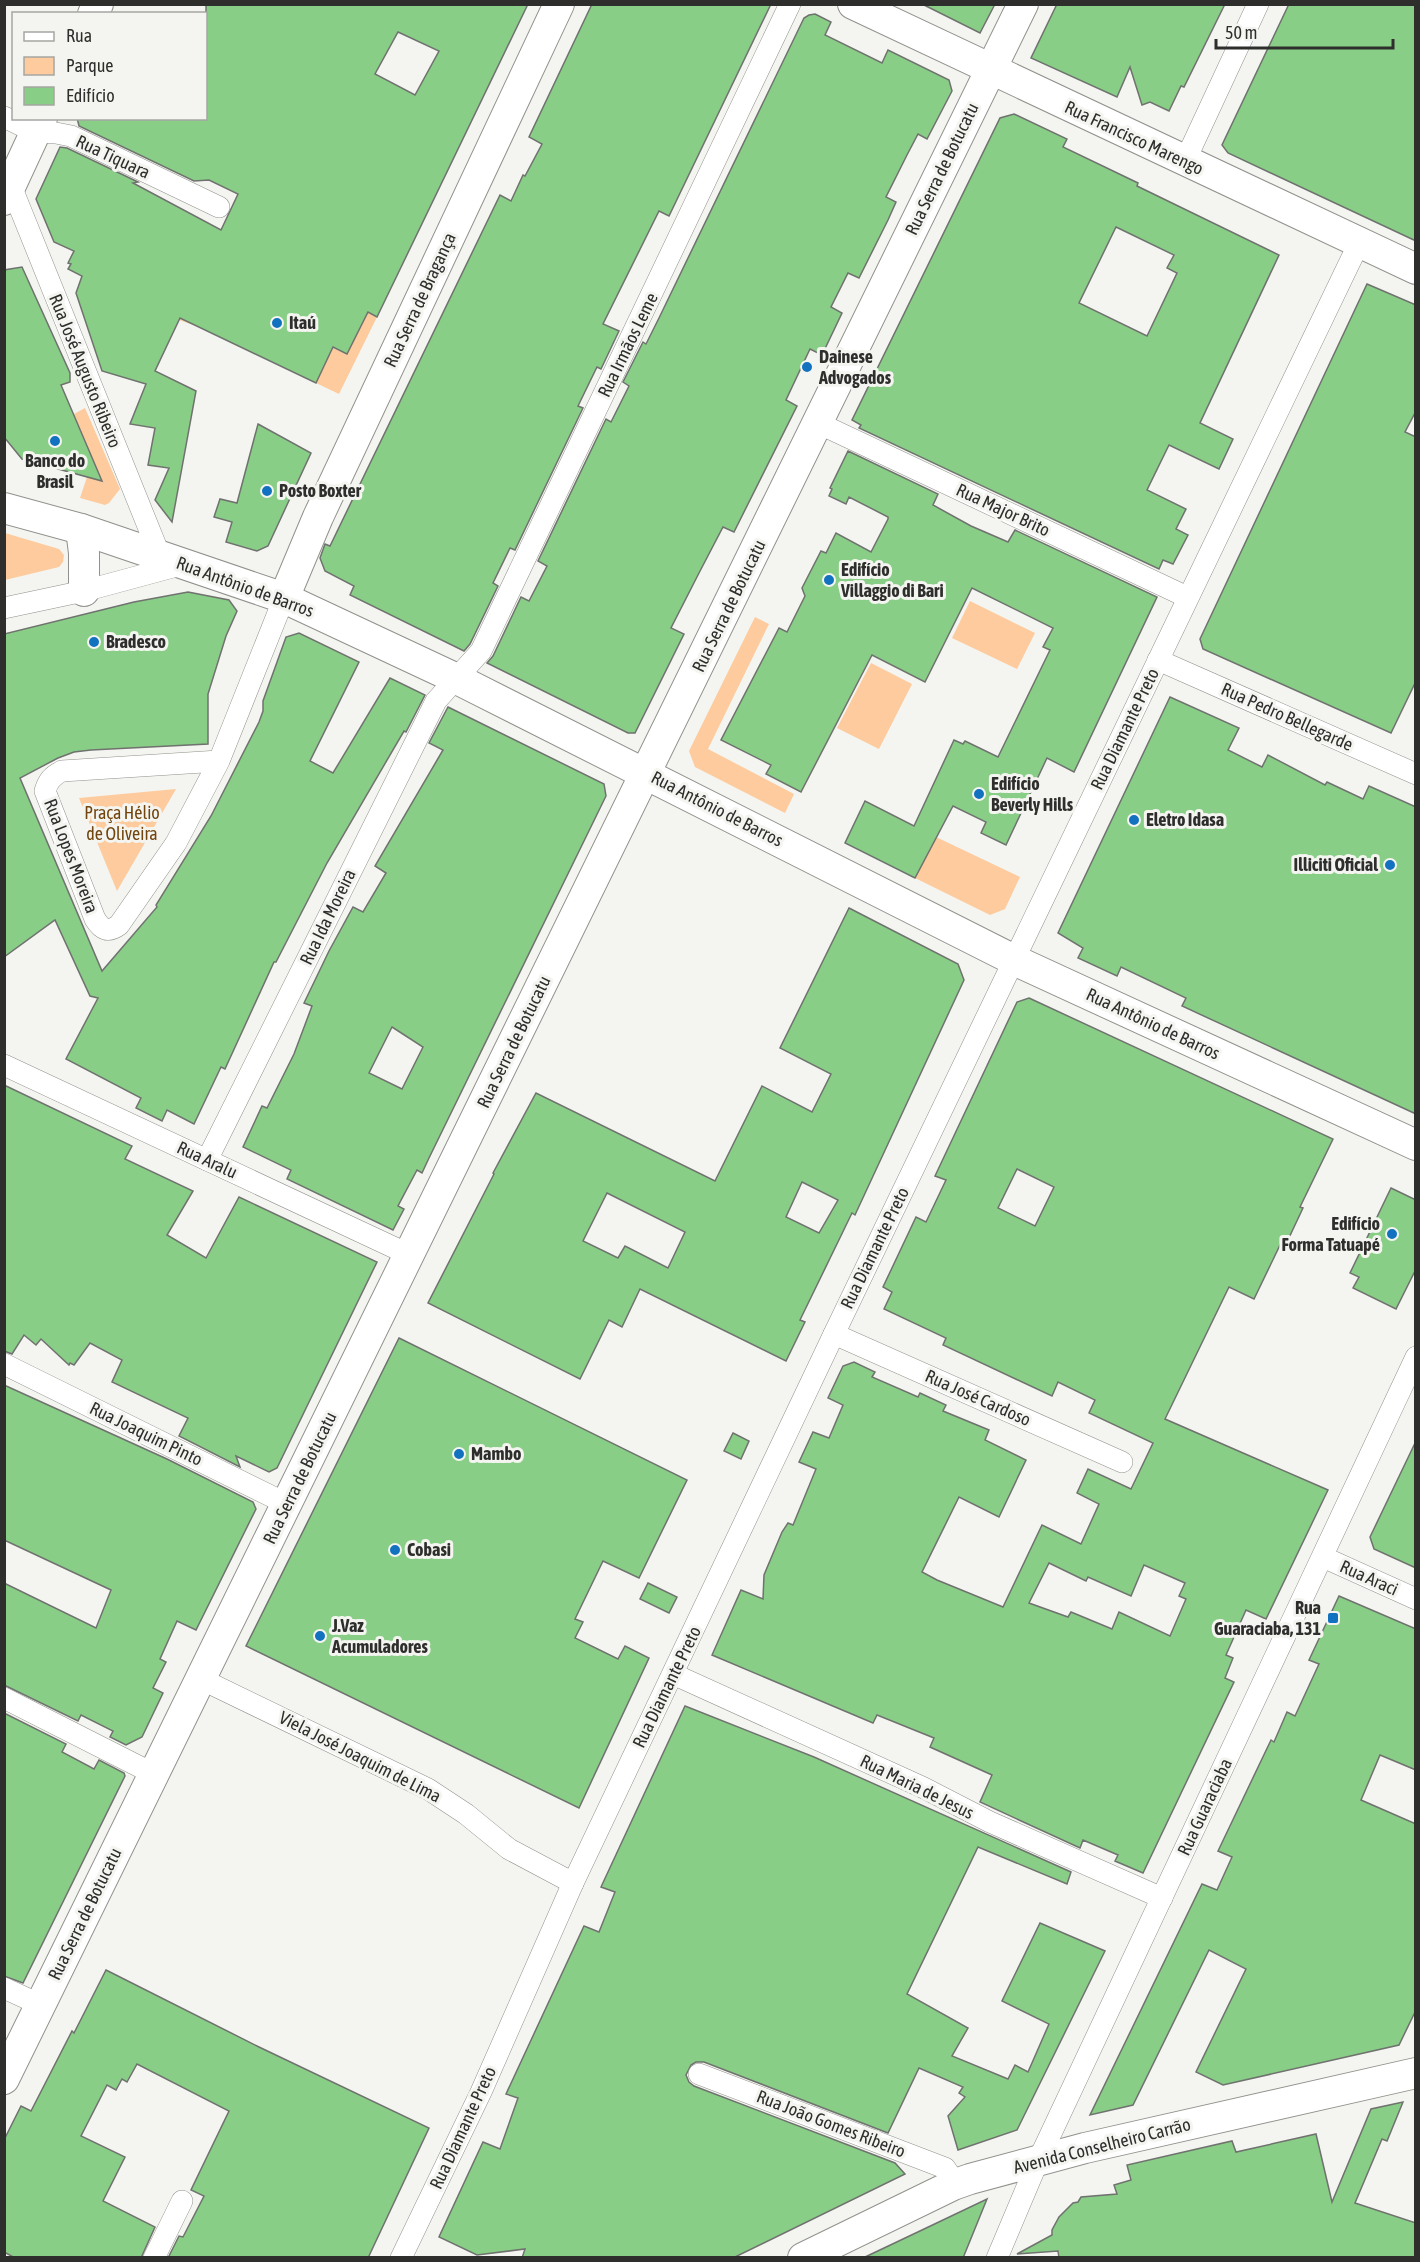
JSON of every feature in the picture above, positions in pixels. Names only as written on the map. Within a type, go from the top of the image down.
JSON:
[{"type":"street","name":"Rua Serra de Bragança","points":[[284,598],[318,517],[559,4]]},
{"type":"street","name":"Rua Irmãos Leme","points":[[455,678],[472,664],[481,651],[790,4]]},
{"type":"street","name":"Rua Francisco Marengo","points":[[853,4],[991,71],[1416,269]]},
{"type":"street","name":"Rua Serra de Botucatu","points":[[4,2079],[1023,4]]},
{"type":"street","points":[[1185,161],[1258,4]]},
{"type":"street","name":"Rua Tiquara","points":[[17,120],[71,136],[219,207]]},
{"type":"street","points":[[8,193],[38,125]]},
{"type":"street","name":"Rua José Augusto Ribeiro","points":[[8,193],[172,560]]},
{"type":"street","name":"Rua Diamante Preto","points":[[401,2258],[481,2092],[573,1883],[834,1334],[1359,243]]},
{"type":"street","name":"Rua Major Brito","points":[[818,423],[1187,597]]},
{"type":"street","name":"Rua Antônio de Barros","points":[[4,508],[81,529],[284,598],[455,678],[647,773],[1014,960],[1416,1145]]},
{"type":"street","points":[[81,529],[84,553],[84,591]]},
{"type":"street","points":[[4,608],[84,591],[172,560]]},
{"type":"street","name":"Rua Lopes Moreira","points":[[219,760],[62,771],[48,782],[45,791],[95,919],[105,930],[112,930],[120,925],[176,843],[219,760],[284,598]]},
{"type":"street","name":"Rua Pedro Bellegarde","points":[[1158,660],[1416,774]]},
{"type":"street","name":"Rua Ida Moreira","points":[[207,1160],[436,701],[455,678]]},
{"type":"street","name":"Rua Aralu","points":[[4,1065],[410,1255]]},
{"type":"street","name":"Rua José Cardoso","points":[[834,1334],[1122,1462]]},
{"type":"street","name":"Rua Guaraciaba","points":[[997,2258],[1038,2161],[1416,1357]]},
{"type":"street","name":"Rua Joaquim Pinto","points":[[4,1364],[287,1504]]},
{"type":"street","name":"Rua Araci","points":[[1323,1557],[1416,1599]]},
{"type":"street","name":"Rua Maria de Jesus","points":[[673,1674],[922,1787],[990,1822],[1162,1898]]},
{"type":"street","name":"Viela José Joaquim de Lima","points":[[201,1679],[428,1789],[466,1814],[509,1849],[573,1883]]},
{"type":"street","points":[[4,1698],[154,1774]]},
{"type":"street","points":[[4,1988],[41,2005]]},
{"type":"street","name":"Avenida Conselheiro Carrão","points":[[803,2258],[956,2184],[1085,2148],[1416,2073]]},
{"type":"street","name":"Rua João Gomes Ribeiro","points":[[699,2074],[945,2168],[956,2184]]},
{"type":"street","points":[[154,2258],[182,2201]]},
{"type":"green space","points":[[222,228],[377,317],[339,394],[316,383],[333,348],[347,354],[354,340],[202,328],[179,320]]},
{"type":"green space","points":[[85,408],[120,489],[105,505],[80,498],[87,477],[98,472],[74,414]]},
{"type":"green space","points":[[5,533],[59,549],[64,555],[63,562],[59,567],[5,580]]},
{"type":"green space","points":[[970,601],[1035,633],[1017,669],[952,638]]},
{"type":"green space","points":[[755,617],[769,624],[708,749],[794,794],[785,813],[695,767],[689,751]]},
{"type":"green space","points":[[871,663],[912,684],[879,749],[837,728]]},
{"type":"green space","name":"Praça Hélio de Oliveira","points":[[176,789],[117,891],[79,798]]},
{"type":"green space","points":[[936,837],[1020,877],[1005,909],[990,915],[915,878]]},
{"type":"building","points":[[206,4],[528,4],[377,317],[368,312],[347,354],[333,347],[316,383],[180,318],[155,371],[196,391],[172,522],[155,500],[169,468],[148,465],[155,428],[130,424],[146,384],[102,371],[76,293],[82,276],[68,269],[71,264],[68,263],[74,251],[54,242],[36,199],[60,147],[67,148],[138,182],[133,183],[221,230],[238,194],[209,180],[194,181],[79,126],[78,120],[207,120]],"holes":[[[398,32],[439,51],[415,95],[375,74]]]},
{"type":"building","points":[[592,4],[771,4],[669,216],[659,211],[603,324],[619,331],[601,369],[597,367],[578,406],[583,408],[515,550],[510,548],[493,583],[498,586],[470,644],[464,651],[350,595],[354,586],[325,571],[320,558],[325,544],[330,546],[500,195],[511,201],[523,175],[525,176],[542,144],[529,137]]},
{"type":"building","points":[[922,4],[995,4],[980,33]]},
{"type":"building","points":[[1057,4],[1225,4],[1184,87],[1181,86],[1169,111],[1150,102],[1142,105],[1130,67],[1117,97],[1031,58]]},
{"type":"building","points":[[1289,4],[1416,4],[1416,241],[1228,153],[1222,145]]},
{"type":"building","points":[[815,14],[831,22],[825,35],[882,63],[888,50],[949,80],[952,91],[927,139],[918,134],[907,155],[886,197],[896,202],[888,220],[859,278],[848,273],[831,307],[842,313],[822,355],[810,349],[786,400],[797,406],[734,532],[723,527],[699,573],[671,628],[684,634],[635,733],[628,733],[487,663],[493,656],[521,597],[529,601],[547,566],[538,561],[606,419],[611,422],[629,386],[623,382],[643,342],[646,344],[659,318],[804,18]]},
{"type":"building","points":[[1014,114],[1067,139],[1063,147],[1279,255],[1200,423],[1233,439],[1219,469],[1169,445],[1147,490],[1186,509],[1176,529],[1188,535],[1173,564],[1163,560],[1159,569],[859,428],[861,425],[852,420],[1000,118]],"holes":[[[1116,227],[1174,255],[1167,268],[1177,273],[1147,336],[1079,303]]]},
{"type":"building","points":[[22,267],[70,373],[70,382],[61,385],[102,481],[22,459],[4,437],[4,270]]},
{"type":"building","points":[[1367,284],[1416,305],[1416,411],[1405,432],[1416,437],[1416,681],[1391,733],[1203,649],[1200,639]]},
{"type":"building","name":"Posto Boxter","points":[[258,424],[311,453],[268,546],[257,551],[226,542],[232,522],[214,517],[220,499],[237,503]]},
{"type":"building","points":[[848,451],[938,494],[933,505],[971,526],[1008,542],[1015,530],[1157,597],[1074,772],[1047,758],[1006,845],[981,833],[986,822],[953,806],[915,878],[845,843],[865,801],[914,826],[954,740],[963,744],[965,741],[998,757],[1050,650],[1043,647],[1053,628],[972,588],[925,682],[872,655],[801,792],[766,774],[771,765],[721,740],[779,628],[787,632],[805,596],[802,588],[821,551],[826,553],[836,533],[871,552],[888,519],[849,497],[846,504],[829,496],[832,489],[830,488]]},
{"type":"building","points":[[188,592],[229,600],[237,611],[226,636],[208,694],[208,744],[74,752],[20,778],[102,971],[157,907],[156,905],[211,816],[259,722],[263,711],[263,701],[286,637],[299,633],[359,662],[310,761],[333,773],[390,678],[425,695],[406,732],[404,731],[327,863],[274,962],[225,1069],[221,1067],[194,1124],[167,1110],[162,1121],[136,1108],[141,1098],[66,1059],[98,998],[90,996],[55,920],[4,957],[4,634],[134,602]]},
{"type":"building","points":[[1170,697],[1239,728],[1228,750],[1262,767],[1268,755],[1325,785],[1327,782],[1363,799],[1369,786],[1416,807],[1416,1114],[1182,1006],[1186,998],[1121,967],[1117,976],[1078,958],[1083,948],[1058,933]]},
{"type":"building","points":[[448,707],[604,784],[606,796],[422,1173],[417,1170],[398,1206],[404,1209],[393,1230],[287,1179],[291,1170],[243,1147],[262,1106],[267,1108],[294,1054],[312,1006],[304,1003],[329,951],[353,907],[363,912],[386,873],[375,866],[443,750],[429,743]],"holes":[[[392,1027],[423,1047],[402,1089],[369,1073]]]},
{"type":"building","points":[[849,908],[958,964],[964,980],[855,1215],[852,1213],[800,1320],[805,1322],[786,1361],[640,1289],[622,1327],[609,1320],[580,1379],[428,1303],[536,1093],[715,1181],[762,1086],[812,1112],[831,1074],[780,1048]],"holes":[[[802,1182],[838,1200],[819,1233],[786,1217]],[[607,1193],[685,1232],[668,1268],[625,1246],[618,1258],[583,1241]]]},
{"type":"building","points":[[1029,998],[1333,1139],[1300,1207],[1303,1208],[1286,1244],[1282,1241],[1254,1299],[1229,1287],[1165,1419],[1328,1490],[1266,1619],[1246,1610],[1226,1655],[1233,1658],[1225,1678],[1234,1682],[1143,1873],[1115,1861],[1118,1855],[1083,1840],[1080,1848],[980,1802],[992,1775],[930,1747],[934,1738],[877,1715],[873,1723],[712,1655],[741,1590],[763,1599],[764,1575],[782,1532],[788,1523],[793,1525],[816,1469],[799,1462],[813,1432],[829,1438],[843,1405],[828,1398],[843,1366],[854,1362],[875,1372],[872,1377],[918,1397],[920,1393],[946,1405],[943,1411],[989,1430],[985,1440],[1026,1460],[999,1517],[959,1497],[922,1572],[1003,1607],[1042,1525],[1081,1544],[1099,1504],[1077,1493],[1088,1469],[1131,1489],[1153,1443],[1089,1413],[1095,1400],[1058,1382],[1052,1396],[943,1345],[946,1338],[884,1309],[892,1292],[883,1287],[916,1217],[926,1222],[946,1180],[935,1176],[1017,1002]],"holes":[[[1017,1169],[1054,1187],[1035,1226],[998,1208]],[[1049,1563],[1086,1581],[1088,1577],[1131,1596],[1144,1565],[1185,1583],[1179,1596],[1186,1599],[1170,1636],[1119,1612],[1112,1629],[1071,1612],[1068,1617],[1029,1603]]]},
{"type":"building","points":[[4,1085],[132,1146],[125,1159],[193,1191],[167,1235],[206,1258],[239,1197],[377,1262],[277,1468],[269,1472],[236,1456],[240,1467],[179,1436],[188,1418],[112,1382],[122,1360],[90,1343],[74,1365],[70,1363],[69,1365],[41,1339],[36,1345],[24,1335],[12,1354],[4,1351]]},
{"type":"building","name":"Edifício Forma Tatuapé","points":[[1391,1188],[1416,1200],[1416,1269],[1396,1309],[1353,1288],[1359,1277],[1350,1273]]},
{"type":"building","points":[[399,1338],[687,1480],[639,1578],[603,1561],[575,1619],[583,1622],[575,1638],[618,1659],[625,1646],[649,1658],[579,1808],[246,1646]]},
{"type":"building","points":[[4,1385],[167,1459],[253,1502],[256,1509],[196,1630],[177,1621],[160,1659],[166,1662],[153,1688],[163,1693],[142,1737],[126,1745],[110,1737],[113,1731],[81,1715],[78,1721],[4,1685],[4,1583],[96,1628],[111,1590],[4,1540]]},
{"type":"building","points":[[733,1433],[749,1441],[741,1459],[724,1451]]},
{"type":"building","points":[[1416,1441],[1416,1568],[1374,1549],[1370,1537]]},
{"type":"building","points":[[648,1583],[677,1597],[669,1613],[640,1599]]},
{"type":"building","points":[[1339,1596],[1416,1629],[1416,1770],[1380,1755],[1361,1800],[1416,1824],[1416,2010],[1399,2045],[1223,2085],[1196,2072],[1246,1969],[1209,1950],[1133,2105],[1090,2115],[1202,1884],[1217,1890],[1232,1857],[1218,1851],[1271,1740],[1274,1742],[1287,1712],[1295,1716],[1319,1664],[1309,1660]]},
{"type":"building","points":[[685,1706],[814,1757],[1071,1872],[1067,1884],[978,1847],[907,1994],[968,2028],[952,2056],[1008,2079],[1015,2065],[1028,2072],[1049,2024],[1002,2001],[1040,1923],[1105,1951],[1017,2130],[958,2150],[948,2116],[965,2097],[959,2093],[963,2087],[919,2068],[888,2133],[704,2062],[696,2062],[691,2065],[686,2075],[694,2086],[895,2163],[905,2174],[733,2258],[522,2258],[525,2249],[477,2255],[439,2237],[483,2142],[500,2149],[518,2098],[506,2094],[584,1926],[599,1932],[615,1892],[601,1887]]},
{"type":"building","points":[[4,1713],[66,1744],[62,1752],[94,1769],[99,1760],[124,1773],[125,1776],[23,1983],[4,1976]]},
{"type":"building","points":[[106,1970],[259,2047],[429,2128],[368,2258],[168,2258],[179,2236],[183,2237],[204,2196],[191,2190],[229,2111],[137,2064],[127,2082],[122,2079],[116,2090],[107,2085],[81,2136],[125,2157],[103,2201],[155,2227],[141,2258],[15,2258],[4,2252],[4,2140],[21,2106],[31,2111]]},
{"type":"building","points":[[1403,2102],[1387,2141],[1382,2139],[1355,2203],[1416,2223],[1416,2258],[1059,2258],[1058,2251],[1017,2254],[1052,2235],[1052,2230],[1059,2217],[1081,2197],[1117,2194],[1114,2185],[1131,2180],[1127,2165],[1232,2141],[1236,2152],[1316,2134],[1332,2202],[1371,2109]]},
{"type":"building","points":[[987,2199],[963,2258],[863,2258],[922,2230]]},
{"type":"place","name":"Itaú","points":[[277,323]]},
{"type":"place","name":"Dainese Advogados","points":[[807,367]]},
{"type":"place","name":"Banco do Brasil","points":[[55,441]]},
{"type":"place","name":"Posto Boxter","points":[[267,491]]},
{"type":"place","name":"Edifício Villaggio di Bari","points":[[829,580]]},
{"type":"place","name":"Bradesco","points":[[94,642]]},
{"type":"place","name":"Edifício Beverly Hills","points":[[979,794]]},
{"type":"place","name":"Eletro Idasa","points":[[1134,820]]},
{"type":"place","name":"Illiciti Oficial","points":[[1390,865]]},
{"type":"place","name":"Edifício Forma Tatuapé","points":[[1392,1234]]},
{"type":"place","name":"Mambo","points":[[459,1454]]},
{"type":"place","name":"Cobasi","points":[[395,1550]]},
{"type":"place","name":"Rua Guaraciaba, 131","points":[[1333,1618]]},
{"type":"place","name":"J.Vaz Acumuladores","points":[[320,1636]]}]
